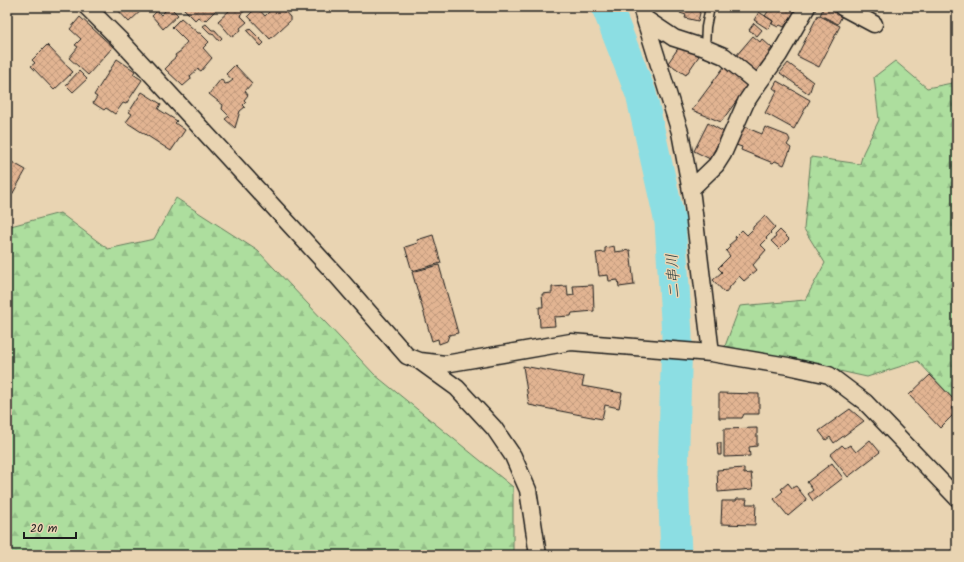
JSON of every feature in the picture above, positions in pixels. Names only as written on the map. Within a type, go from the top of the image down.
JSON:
[{"type":"street","points":[[87,7],[120,40],[337,276],[406,356],[420,361],[445,364],[571,342],[711,353],[788,366],[829,375],[865,402],[957,498]]},
{"type":"street","points":[[691,188],[716,165],[723,154],[746,102],[779,55],[807,7]]},
{"type":"street","points":[[842,7],[874,24]]},
{"type":"street","points":[[643,12],[680,132],[691,188],[711,353]]},
{"type":"street","points":[[643,12],[674,38],[724,56],[758,84]]},
{"type":"street","points":[[420,361],[457,388],[494,428],[513,456],[528,490],[538,555]]},
{"type":"lane","points":[[704,48],[710,7]]},
{"type":"green space","points":[[895,61],[927,88],[957,82],[957,403],[918,361],[867,377],[725,346],[740,306],[805,300],[825,263],[804,229],[811,157],[860,164],[863,153],[879,120],[874,77]]},
{"type":"green space","points":[[176,198],[258,251],[375,375],[513,487],[513,555],[7,555],[7,227],[60,213],[108,249],[154,239]]},
{"type":"building","points":[[115,7],[145,7],[129,22]]},
{"type":"building","points":[[169,7],[178,15],[163,29],[152,16],[157,11],[161,15]]},
{"type":"building","points":[[182,7],[219,7],[206,20],[205,19],[203,21],[198,17],[195,20]]},
{"type":"building","points":[[257,7],[265,16],[274,7],[281,7],[290,17],[290,21],[270,39],[248,16]]},
{"type":"building","points":[[681,7],[700,7],[698,10],[700,13],[698,21],[685,18],[686,15],[680,13]]},
{"type":"building","points":[[771,7],[798,7],[784,27],[780,25],[778,27],[772,24],[773,21],[765,16]]},
{"type":"building","points":[[824,7],[835,7],[844,11],[838,24],[820,15]]},
{"type":"building","points":[[228,8],[248,8],[240,15],[247,22],[240,28],[241,30],[232,37],[218,21],[230,10]]},
{"type":"building","points":[[759,12],[773,21],[768,29],[754,20]]},
{"type":"building","points":[[818,15],[840,26],[819,67],[797,56]]},
{"type":"building","points":[[80,17],[113,47],[88,75],[69,58],[78,47],[75,45],[81,39],[70,29]]},
{"type":"building","points":[[181,18],[209,42],[203,48],[212,58],[201,71],[198,69],[190,76],[191,79],[183,86],[165,69],[187,42],[172,27]]},
{"type":"building","points":[[754,23],[762,30],[757,36],[749,30]]},
{"type":"building","points":[[206,24],[212,30],[215,30],[222,38],[219,41],[203,26]]},
{"type":"building","points":[[250,29],[264,43],[261,46],[247,31]]},
{"type":"building","points":[[753,36],[760,42],[762,39],[772,48],[768,53],[771,56],[755,75],[735,57]]},
{"type":"building","points":[[681,44],[699,56],[686,75],[668,63]]},
{"type":"building","points":[[47,45],[73,72],[54,90],[31,66],[35,63],[32,60]]},
{"type":"building","points":[[117,59],[135,71],[133,74],[142,80],[126,104],[123,103],[115,114],[106,108],[104,110],[93,103],[97,97],[94,95]]},
{"type":"building","points":[[788,63],[813,82],[809,94],[780,73]]},
{"type":"building","points":[[235,65],[252,83],[245,91],[248,95],[244,100],[246,102],[243,105],[245,107],[240,111],[235,128],[225,119],[229,116],[222,109],[223,105],[209,94],[221,79],[225,84],[233,80],[226,74]]},
{"type":"building","points":[[724,67],[748,85],[721,122],[692,110]]},
{"type":"building","points":[[79,71],[87,79],[73,92],[66,85]]},
{"type":"building","points":[[777,81],[810,100],[794,129],[765,113],[777,91],[773,88]]},
{"type":"building","points":[[142,92],[161,104],[158,109],[177,121],[175,123],[185,130],[171,151],[126,122],[132,114],[129,112]]},
{"type":"building","points":[[708,123],[724,132],[710,159],[694,151]]},
{"type":"building","points":[[740,125],[762,134],[765,127],[788,136],[790,140],[787,145],[791,148],[784,165],[775,161],[773,163],[741,150],[742,147],[733,144]]},
{"type":"building","points":[[10,161],[26,170],[9,200],[7,198],[7,166]]},
{"type":"building","points":[[765,216],[775,227],[761,245],[766,250],[753,265],[757,270],[744,281],[739,276],[725,293],[713,280],[722,272],[718,268],[730,256],[726,251],[730,247],[729,245],[736,239],[735,237],[742,230],[747,235]]},
{"type":"building","points":[[780,230],[789,239],[779,249],[771,241],[776,237],[775,235]]},
{"type":"building","points":[[433,235],[441,263],[412,271],[405,247],[418,243],[417,240]]},
{"type":"building","points":[[614,246],[615,252],[630,250],[634,285],[619,287],[618,280],[609,281],[608,275],[599,276],[596,253],[605,252],[605,248]]},
{"type":"building","points":[[439,265],[458,333],[449,335],[447,341],[439,344],[438,339],[432,341],[412,272]]},
{"type":"building","points":[[593,285],[594,311],[572,313],[571,316],[554,317],[555,326],[540,327],[539,307],[543,307],[542,294],[552,293],[552,287],[567,286],[568,296],[574,295],[573,286]]},
{"type":"building","points":[[523,366],[584,377],[582,386],[622,393],[619,408],[605,405],[602,419],[529,405]]},
{"type":"building","points":[[930,375],[957,403],[951,408],[955,413],[940,428],[909,395]]},
{"type":"building","points":[[719,393],[759,394],[759,414],[744,414],[742,418],[719,418]]},
{"type":"building","points":[[850,409],[864,421],[834,443],[830,437],[826,440],[819,431]]},
{"type":"building","points":[[757,428],[757,446],[749,447],[750,456],[724,457],[724,429]]},
{"type":"building","points":[[870,440],[880,452],[848,477],[830,455],[842,445],[845,448],[850,445],[856,452]]},
{"type":"building","points":[[717,443],[721,443],[721,455],[718,455]]},
{"type":"building","points":[[832,463],[843,478],[813,501],[808,494],[813,490],[807,482]]},
{"type":"building","points":[[744,468],[744,474],[751,473],[753,489],[718,492],[717,470]]},
{"type":"building","points":[[788,483],[792,488],[796,486],[807,500],[788,516],[774,499],[783,491],[781,489]]},
{"type":"building","points":[[737,499],[747,499],[746,504],[756,504],[755,525],[721,524],[722,501],[736,501]]},
{"type":"waterway","name":"二串川","points":[[607,7],[641,94],[670,222],[677,335],[673,476],[676,555]]}]
